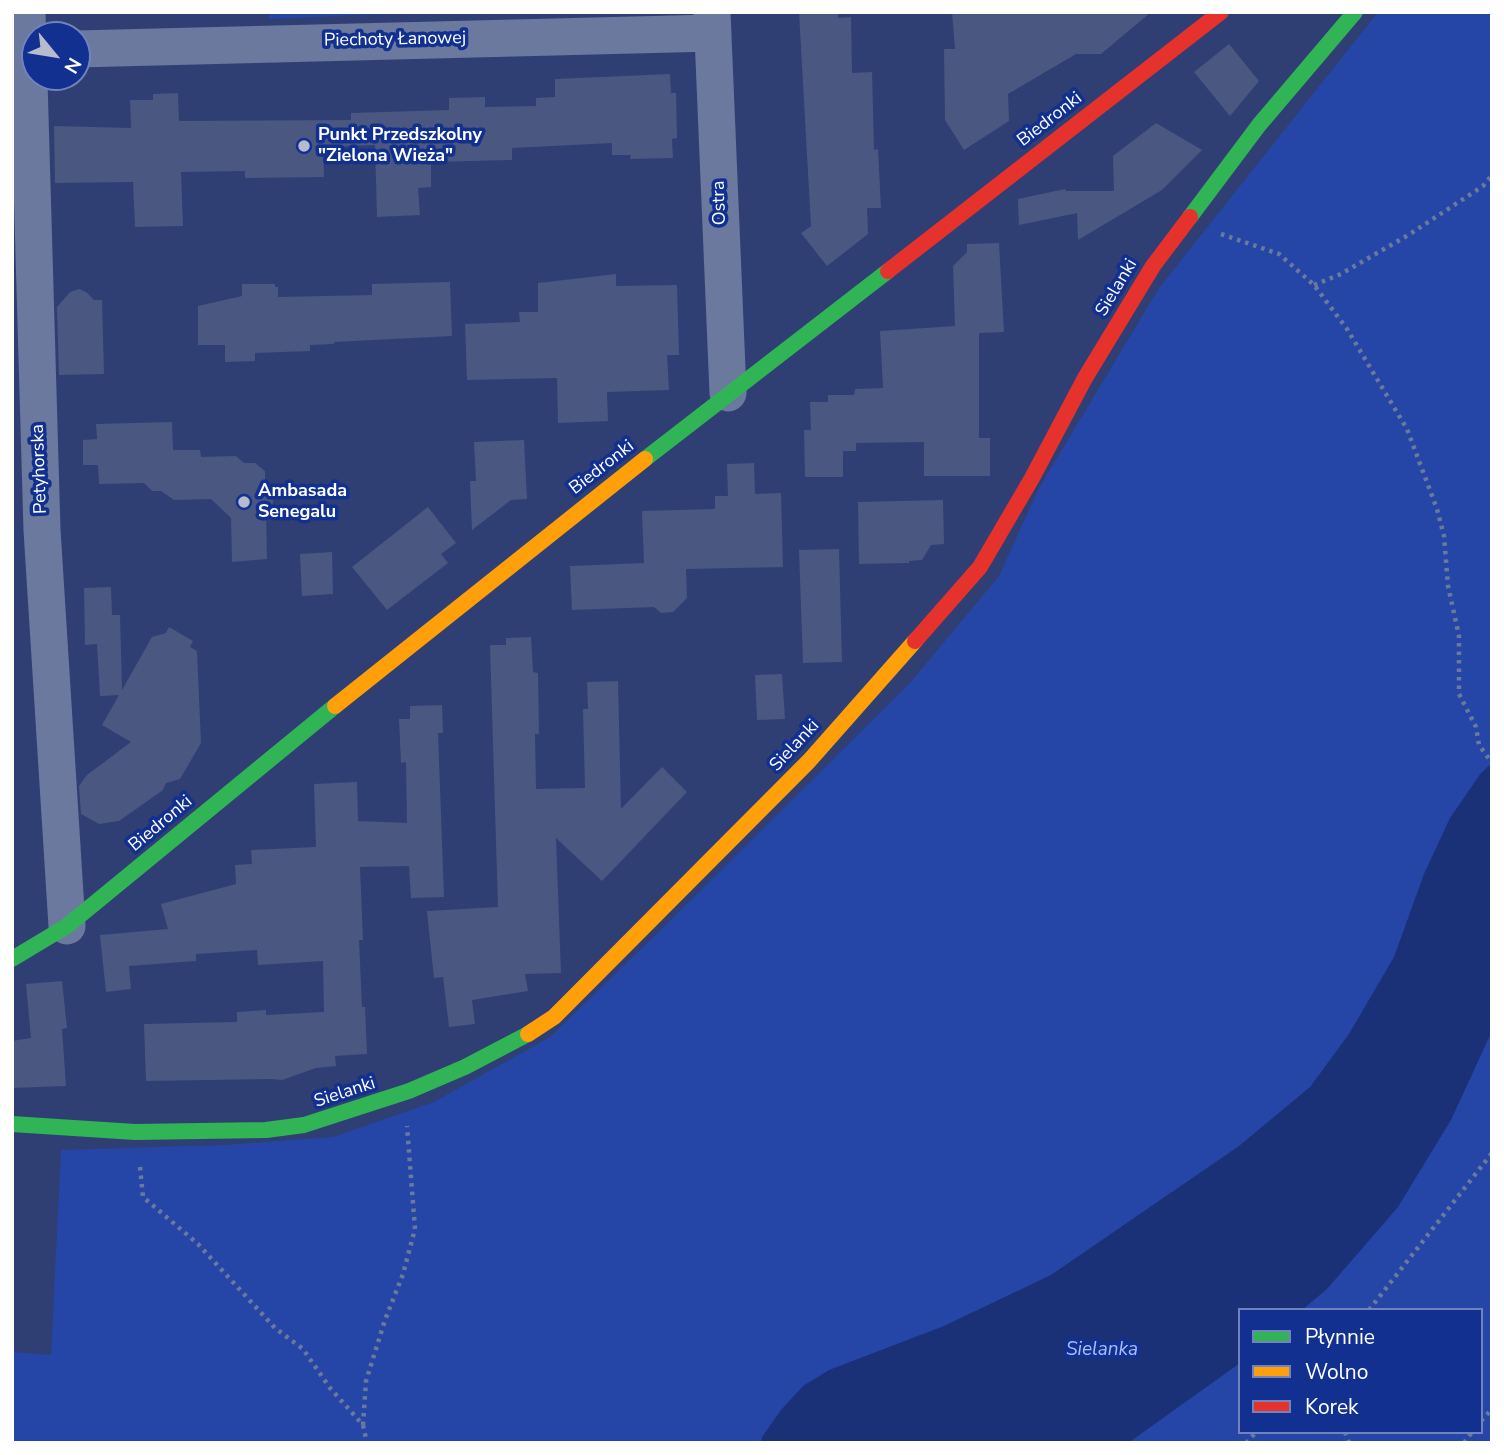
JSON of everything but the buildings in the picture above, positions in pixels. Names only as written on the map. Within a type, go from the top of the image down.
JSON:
[{"type":"street","name":"Biedronki","points":[[12,959],[66,926],[377,670],[728,393],[1221,12]]},
{"type":"street","name":"Sielanki","points":[[12,1124],[135,1132],[265,1130],[304,1125],[396,1096],[465,1067],[541,1027],[554,1017],[809,761],[980,567],[1032,478],[1085,378],[1153,266],[1259,125],[1356,12]]},
{"type":"street","name":"Ostra","points":[[713,22],[728,393]]},
{"type":"street","name":"Piechoty Łanowej","points":[[91,48],[713,22]]},
{"type":"street","name":"Petyhorska","points":[[25,91],[27,530],[66,926]]},
{"type":"path","points":[[1314,285],[1341,274],[1410,234],[1483,186],[1492,175]]},
{"type":"path","points":[[1188,219],[1206,229],[1279,254],[1314,285],[1362,353],[1408,429],[1444,536],[1448,586],[1459,636],[1459,694],[1476,727],[1479,746],[1492,763]]},
{"type":"path","points":[[367,1443],[363,1425],[366,1381],[384,1320],[403,1274],[415,1229],[412,1163],[406,1121],[396,1096]]},
{"type":"path","points":[[135,1132],[144,1198],[198,1244],[275,1328],[303,1349],[330,1388],[363,1425]]},
{"type":"path","points":[[1371,1308],[1492,1153]]},
{"type":"shaded area","points":[[269,12],[420,12],[269,19]]},
{"type":"shaded area","points":[[1378,12],[1492,12],[1492,1443],[12,1443],[12,1352],[51,1355],[61,1150],[224,1145],[333,1137],[434,1102],[550,1037],[910,683],[999,576],[1039,488],[1159,288]]},
{"type":"water","name":"Sielanka","points":[[1492,763],[1492,1031],[1451,1120],[1398,1207],[1327,1289],[1304,1308],[1238,1308],[1238,1364],[1128,1443],[761,1443],[762,1437],[781,1410],[803,1386],[829,1370],[944,1326],[1051,1275],[1239,1146],[1310,1087],[1349,1034],[1394,957],[1424,874],[1450,818],[1481,773]]},
{"type":"traffic: fast","points":[[1190,217],[1259,125],[1355,12]]},
{"type":"traffic: fast","points":[[645,459],[888,271]]},
{"type":"traffic: fast","points":[[12,959],[67,926],[335,706]]},
{"type":"traffic: fast","points":[[12,1124],[135,1132],[266,1130],[304,1125],[409,1091],[465,1067],[528,1034]]},
{"type":"traffic: slow","points":[[335,706],[645,459]]},
{"type":"traffic: slow","points":[[528,1034],[554,1017],[809,761],[915,641]]},
{"type":"traffic: jam","points":[[888,271],[1221,12]]},
{"type":"traffic: jam","points":[[915,641],[980,567],[1032,478],[1085,378],[1153,266],[1190,217]]},
{"type":"place","name":"Punkt Przedszkolny \"Zielona Wieża\"","points":[[304,146]]},
{"type":"place","name":"Ambasada Senegalu","points":[[244,502]]}]
